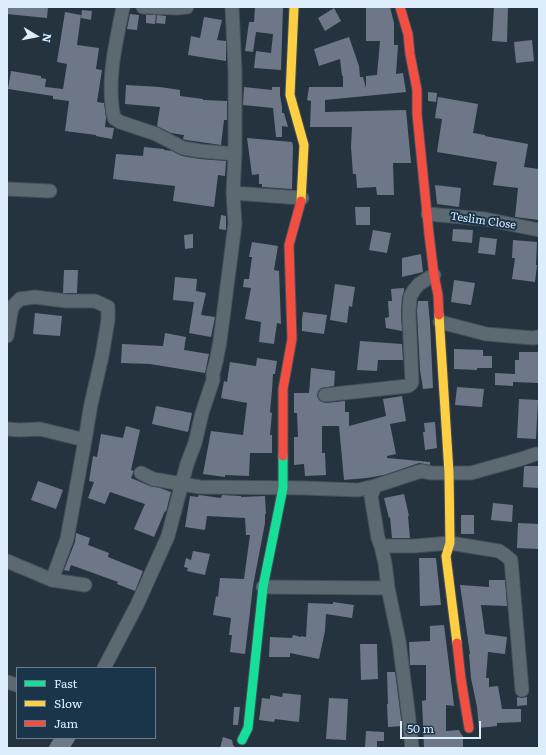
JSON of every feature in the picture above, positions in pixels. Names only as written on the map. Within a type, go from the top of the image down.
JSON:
[{"type":"street","points":[[123,7],[112,64],[111,98],[114,118],[120,122],[156,134],[183,148],[235,154]]},
{"type":"street","points":[[143,7],[187,7]]},
{"type":"street","points":[[105,667],[137,605],[168,536],[187,464],[213,380],[213,373],[219,348],[235,224],[233,193],[235,154],[235,71],[232,7]]},
{"type":"street","points":[[242,740],[248,728],[263,586],[283,488],[284,389],[292,339],[288,245],[302,198],[304,145],[290,95],[294,7]]},
{"type":"street","points":[[400,7],[408,34],[417,90],[417,114],[434,275],[438,295],[449,473],[450,543],[446,556],[460,679],[469,728]]},
{"type":"street","points":[[7,189],[50,191]]},
{"type":"street","points":[[233,193],[302,198]]},
{"type":"street","name":"Teslim Close","points":[[428,214],[485,220],[539,230]]},
{"type":"street","points":[[325,395],[408,386],[411,384],[410,297],[419,284],[434,275]]},
{"type":"street","points":[[7,336],[12,307],[20,299],[35,297],[66,301],[95,301],[108,307],[108,320],[102,356],[91,404],[67,539],[52,580]]},
{"type":"street","points":[[440,322],[486,334],[534,338],[539,337]]},
{"type":"street","points":[[7,429],[40,429],[85,440]]},
{"type":"street","points":[[141,473],[153,479],[200,488],[358,490],[421,471],[432,473],[471,473],[536,454]]},
{"type":"street","points":[[375,486],[371,496],[399,641],[412,748]]},
{"type":"street","points":[[381,546],[414,546],[450,543],[499,551],[511,560],[522,690]]},
{"type":"street","points":[[7,561],[52,580],[85,585]]},
{"type":"street","points":[[263,586],[388,588]]},
{"type":"building","points":[[7,7],[48,7],[47,18],[7,14]]},
{"type":"building","points":[[255,7],[283,7],[281,70],[254,68],[256,51],[271,53],[273,34],[256,32],[253,52],[245,51],[249,22],[254,22]]},
{"type":"building","points":[[366,7],[390,7],[394,23],[394,45],[398,45],[396,74],[403,73],[406,92],[325,100],[325,112],[406,110],[411,163],[393,163],[394,195],[377,195],[376,187],[357,188],[356,174],[353,174],[351,147],[352,127],[310,127],[311,101],[307,100],[309,87],[343,87],[340,59],[319,66],[314,49],[349,37],[359,66],[360,77],[363,77],[366,88],[366,76],[377,75],[380,41],[366,41]]},
{"type":"building","points":[[494,7],[508,7],[507,42],[492,41]]},
{"type":"building","points":[[334,8],[341,21],[325,31],[318,18]]},
{"type":"building","points":[[82,10],[92,11],[91,20],[81,18]]},
{"type":"building","points":[[65,12],[81,15],[77,45],[99,48],[96,69],[102,70],[97,102],[104,103],[106,118],[105,127],[114,128],[112,139],[96,135],[65,131],[69,101],[53,99],[53,96],[8,89],[11,71],[41,76],[41,78],[46,79],[45,87],[63,89],[67,64],[57,62]]},
{"type":"building","points":[[130,14],[139,15],[137,30],[127,29]]},
{"type":"building","points":[[146,15],[156,15],[155,24],[146,23]]},
{"type":"building","points":[[157,15],[166,16],[165,24],[156,23]]},
{"type":"building","points":[[204,17],[222,20],[217,40],[226,41],[226,61],[188,55],[191,36],[200,38]]},
{"type":"building","points":[[532,40],[534,61],[516,63],[514,42]]},
{"type":"building","points":[[126,85],[180,90],[180,96],[203,100],[227,101],[227,120],[224,120],[221,145],[186,140],[183,139],[184,135],[171,133],[157,126],[160,107],[125,104]]},
{"type":"building","points":[[244,87],[272,90],[272,87],[280,87],[282,113],[284,113],[288,127],[282,126],[282,137],[276,137],[273,108],[243,105]]},
{"type":"building","points":[[428,92],[437,93],[436,102],[428,101]]},
{"type":"building","points":[[438,97],[478,104],[473,133],[528,144],[524,167],[539,169],[539,220],[515,217],[518,188],[493,185],[497,162],[437,152],[442,119],[435,118]]},
{"type":"building","points":[[247,138],[292,142],[292,189],[262,187],[262,184],[259,184],[259,174],[252,175]]},
{"type":"building","points":[[144,147],[164,149],[182,156],[226,161],[225,176],[218,175],[214,207],[173,201],[175,186],[113,179],[116,154],[143,156]]},
{"type":"building","points":[[435,185],[461,188],[459,207],[437,204]]},
{"type":"building","points":[[355,207],[370,207],[370,225],[356,225]]},
{"type":"building","points":[[221,215],[226,216],[226,230],[219,229]]},
{"type":"building","points":[[453,229],[473,230],[472,243],[452,241]]},
{"type":"building","points":[[373,230],[391,233],[387,253],[369,250]]},
{"type":"building","points":[[193,234],[193,248],[185,249],[184,235]]},
{"type":"building","points":[[480,237],[497,239],[495,255],[478,253]]},
{"type":"building","points":[[513,240],[537,242],[535,282],[512,279],[515,258],[512,258]]},
{"type":"building","points":[[252,242],[278,246],[274,270],[279,271],[281,324],[277,323],[274,344],[259,342],[261,322],[245,319],[251,288],[243,287],[244,279],[249,279],[252,257],[249,257]]},
{"type":"building","points":[[421,254],[423,272],[402,277],[402,258]]},
{"type":"building","points":[[64,270],[78,270],[77,293],[63,293]]},
{"type":"building","points":[[175,277],[197,279],[196,291],[206,293],[201,315],[215,317],[211,337],[189,333],[194,302],[173,300]]},
{"type":"building","points":[[454,280],[475,283],[471,305],[451,302]]},
{"type":"building","points":[[335,284],[355,287],[352,307],[349,306],[347,323],[330,320]]},
{"type":"building","points":[[404,288],[401,314],[402,331],[386,328],[385,318],[389,317],[388,301],[392,301],[391,289]]},
{"type":"building","points":[[418,301],[428,301],[433,388],[423,389],[420,370],[417,311]]},
{"type":"building","points":[[303,312],[327,315],[324,334],[302,331]]},
{"type":"building","points":[[35,313],[62,316],[60,336],[33,334]]},
{"type":"building","points":[[165,333],[186,337],[184,350],[209,354],[205,373],[150,364],[121,363],[122,344],[163,346]]},
{"type":"building","points":[[360,341],[402,344],[403,360],[378,360],[377,371],[357,370]]},
{"type":"building","points":[[454,349],[483,350],[483,356],[492,356],[492,368],[477,368],[477,370],[454,369]]},
{"type":"building","points":[[519,352],[539,352],[538,383],[513,382],[513,386],[495,385],[495,373],[515,374],[515,360],[519,360]]},
{"type":"building","points":[[257,358],[277,361],[275,374],[273,374],[270,412],[272,413],[270,435],[272,435],[272,453],[250,453],[249,476],[225,475],[225,477],[203,474],[211,431],[243,435],[247,403],[221,398],[224,381],[227,382],[230,362],[256,366]]},
{"type":"building","points":[[311,368],[335,371],[334,386],[321,388],[318,391],[317,396],[319,400],[326,403],[345,401],[345,412],[349,412],[349,426],[386,416],[383,399],[402,396],[406,421],[390,424],[396,454],[387,456],[387,458],[430,462],[430,465],[419,463],[384,475],[344,480],[339,426],[322,426],[322,453],[325,453],[326,475],[305,476],[304,464],[294,465],[294,437],[298,437],[297,413],[294,413],[294,393],[309,393]]},
{"type":"building","points":[[457,387],[484,389],[482,407],[455,405]]},
{"type":"building","points":[[519,399],[538,400],[536,439],[517,438]]},
{"type":"building","points":[[156,406],[192,413],[188,432],[152,424]]},
{"type":"building","points":[[435,422],[437,448],[425,450],[423,432],[425,432],[424,423]]},
{"type":"building","points":[[126,426],[140,430],[131,470],[134,471],[131,478],[150,486],[171,492],[166,512],[165,511],[154,537],[134,529],[145,504],[110,492],[105,504],[88,498],[94,482],[89,481],[93,456],[97,457],[101,434],[123,438]]},
{"type":"building","points":[[525,466],[539,466],[539,488],[523,487]]},
{"type":"building","points":[[38,481],[63,490],[56,509],[31,500]]},
{"type":"building","points":[[404,494],[409,516],[410,538],[392,538],[390,517],[389,518],[384,498]]},
{"type":"building","points":[[199,495],[221,498],[222,495],[241,497],[265,496],[265,523],[253,586],[245,654],[230,652],[232,635],[229,635],[231,618],[213,615],[216,596],[218,597],[220,578],[244,579],[250,535],[246,535],[245,518],[207,516],[205,530],[185,527],[190,496],[198,497]]},
{"type":"building","points":[[493,503],[513,505],[512,522],[491,520]]},
{"type":"building","points":[[461,515],[474,515],[474,534],[461,534]]},
{"type":"building","points":[[518,523],[539,524],[539,549],[517,548]]},
{"type":"building","points":[[76,533],[90,538],[88,545],[109,553],[108,557],[143,571],[135,591],[117,584],[118,582],[71,565],[69,571],[64,570],[75,542]]},
{"type":"building","points":[[193,551],[210,554],[205,575],[187,571],[188,568],[184,567],[186,558],[191,560]]},
{"type":"building","points":[[419,558],[436,558],[441,605],[420,606]]},
{"type":"building","points":[[489,580],[505,580],[507,606],[481,605],[485,634],[507,637],[505,654],[488,652],[486,678],[489,678],[489,687],[498,686],[502,709],[521,709],[521,722],[497,723],[497,726],[479,728],[477,707],[471,678],[470,654],[460,585],[489,587]]},
{"type":"building","points":[[333,602],[354,605],[352,618],[326,614],[325,631],[319,659],[290,653],[290,657],[269,657],[270,637],[292,638],[293,635],[306,637],[308,603],[333,604]]},
{"type":"building","points":[[444,625],[454,706],[446,705],[446,731],[459,730],[463,736],[463,748],[424,748],[422,701],[426,700],[426,665],[410,665],[409,642],[430,641],[430,626]]},
{"type":"building","points":[[360,644],[377,644],[378,679],[361,680]]},
{"type":"building","points":[[387,672],[395,672],[402,726],[388,727]]},
{"type":"building","points":[[283,693],[301,695],[299,722],[275,719],[274,722],[259,720],[262,698],[270,699],[270,695],[282,697]]},
{"type":"building","points":[[517,697],[527,697],[527,705],[517,706]]},
{"type":"building","points":[[329,698],[348,699],[346,740],[326,739]]},
{"type":"building","points":[[234,707],[240,707],[238,725],[233,725]]},
{"type":"building","points":[[366,731],[384,732],[384,741],[377,741],[377,748],[365,748]]},
{"type":"building","points":[[223,737],[232,740],[233,745],[236,748],[220,748]]},
{"type":"building","points":[[53,739],[75,739],[70,748],[48,748]]},
{"type":"traffic: fast","points":[[242,740],[248,728],[263,587],[283,488],[283,456]]},
{"type":"traffic: slow","points":[[294,7],[290,95],[304,145],[301,201]]},
{"type":"traffic: slow","points":[[439,315],[449,473],[450,543],[446,556],[457,643]]},
{"type":"traffic: jam","points":[[400,7],[408,34],[417,90],[417,114],[439,315]]},
{"type":"traffic: jam","points":[[283,456],[283,389],[292,339],[289,245],[301,201]]},
{"type":"traffic: jam","points":[[457,643],[469,728]]}]
